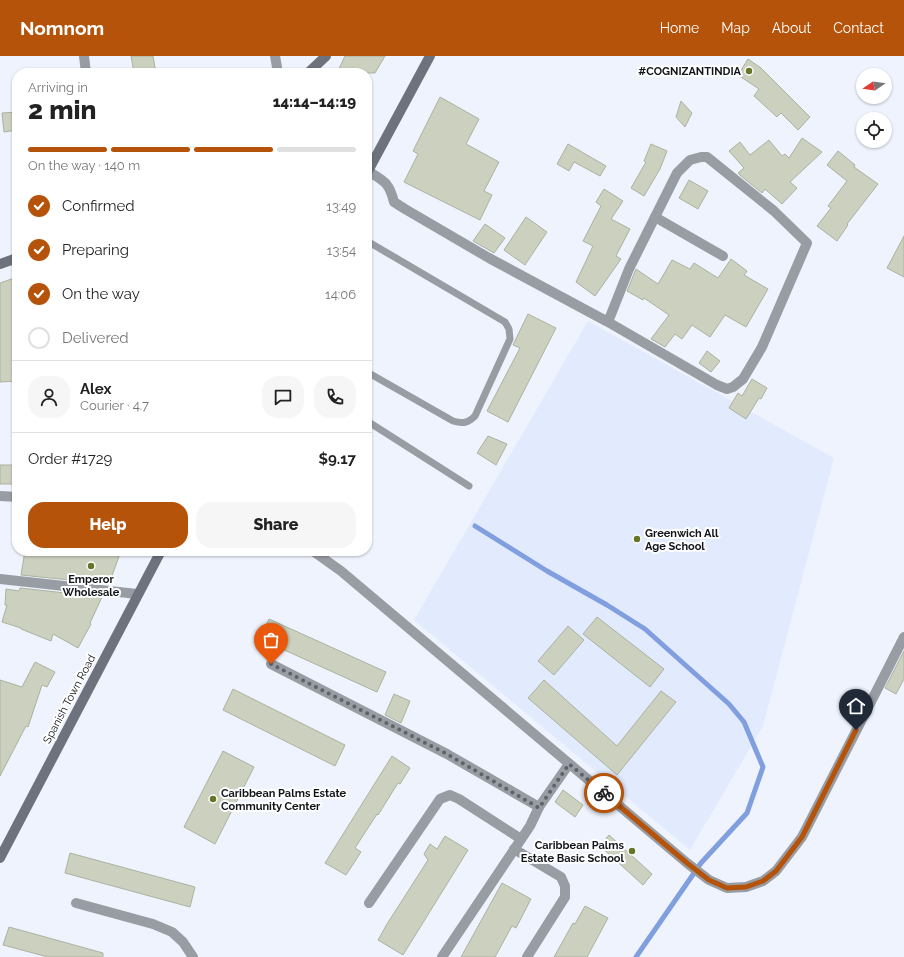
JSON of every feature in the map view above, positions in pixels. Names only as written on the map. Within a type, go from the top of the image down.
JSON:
[{"type":"main road","points":[[313,68],[326,56]]},
{"type":"main road","points":[[372,165],[430,56]]},
{"type":"main road","points":[[0,264],[12,260]]},
{"type":"main road","name":"Spanish Town Road","points":[[0,858],[157,556]]},
{"type":"street","points":[[84,56],[85,68]]},
{"type":"street","points":[[275,56],[277,68]]},
{"type":"street","points":[[372,175],[387,184],[394,202],[405,209],[489,258],[608,322],[717,385],[727,389],[733,387],[743,379],[762,347],[807,243],[774,211],[707,157],[690,160],[677,173],[629,269],[608,322]]},
{"type":"street","points":[[655,217],[723,256]]},
{"type":"street","points":[[0,496],[12,497]]},
{"type":"street","points":[[320,556],[341,571],[687,863],[709,880],[727,888],[746,887],[763,881],[776,871],[802,837],[904,637]]},
{"type":"street","points":[[0,579],[137,594]]},
{"type":"street","points":[[271,664],[447,754],[539,808]]},
{"type":"street","points":[[442,957],[530,826],[539,808],[569,764]]},
{"type":"street","points":[[369,903],[440,799],[450,796],[459,799],[521,839]]},
{"type":"street","points":[[514,849],[561,877],[565,886],[565,897],[527,957]]},
{"type":"street","points":[[76,903],[154,924],[172,932],[183,942],[194,957]]},
{"type":"lane","points":[[372,244],[505,322],[509,329],[510,339],[475,416],[469,422],[461,423],[453,421],[372,375]]},
{"type":"lane","points":[[372,424],[469,486]]},
{"type":"shaded area","name":"Greenwich All Age School","points":[[588,321],[834,458],[763,726],[690,850],[414,620]]},
{"type":"building","points":[[131,56],[153,56],[155,68],[133,68]]},
{"type":"building","points":[[345,56],[385,56],[375,73],[372,73],[372,68],[339,68]]},
{"type":"building","points":[[748,59],[761,68],[810,117],[798,130],[781,113],[777,117],[754,96],[759,89],[738,75]]},
{"type":"building","points":[[440,97],[479,119],[466,144],[499,162],[484,191],[492,195],[480,220],[404,182],[418,154],[413,151]]},
{"type":"building","points":[[681,101],[692,113],[685,127],[676,117]]},
{"type":"building","points":[[12,112],[12,131],[4,132],[2,113]]},
{"type":"building","points":[[802,138],[822,152],[790,182],[797,188],[782,204],[765,189],[762,193],[738,173],[744,168],[729,151],[740,142],[750,155],[769,140],[782,156],[785,154],[789,158]]},
{"type":"building","points":[[568,144],[606,166],[600,176],[574,162],[569,171],[557,164]]},
{"type":"building","points":[[651,144],[667,151],[660,169],[644,196],[631,188],[646,162],[644,161]]},
{"type":"building","points":[[838,151],[855,165],[854,167],[878,184],[847,224],[848,225],[837,241],[817,226],[831,208],[828,206],[847,181],[827,165]]},
{"type":"building","points":[[689,180],[708,191],[698,209],[679,198]]},
{"type":"building","points":[[604,189],[623,201],[611,219],[630,229],[616,256],[621,259],[595,296],[576,282],[593,246],[583,241],[601,206],[596,202]]},
{"type":"building","points":[[526,217],[547,232],[525,265],[504,250]]},
{"type":"building","points":[[485,224],[505,238],[494,253],[473,241]]},
{"type":"building","points":[[904,236],[904,277],[887,268]]},
{"type":"building","points":[[731,259],[747,271],[744,275],[768,289],[746,327],[725,315],[710,337],[692,325],[682,339],[675,334],[665,347],[651,339],[669,315],[644,298],[643,300],[627,291],[636,269],[658,284],[672,260],[690,269],[694,263],[718,278]]},
{"type":"building","points":[[12,279],[12,381],[0,382],[0,283]]},
{"type":"building","points":[[528,314],[556,328],[508,422],[487,411],[520,348],[513,345]]},
{"type":"building","points":[[707,351],[720,361],[711,372],[699,363]]},
{"type":"building","points":[[752,379],[767,388],[761,399],[759,398],[746,419],[729,408],[738,393],[742,396]]},
{"type":"building","points":[[488,436],[507,444],[496,465],[477,453]]},
{"type":"building","points":[[0,465],[12,465],[12,484],[0,484]]},
{"type":"building","points":[[24,556],[119,556],[109,584],[21,575]]},
{"type":"building","points":[[20,588],[102,597],[90,623],[91,624],[78,648],[53,634],[51,641],[21,628],[2,622],[7,605],[5,605],[6,589],[19,591]]},
{"type":"building","points":[[597,617],[664,669],[650,687],[583,634]]},
{"type":"building","points":[[269,619],[386,672],[377,692],[260,639]]},
{"type":"building","points":[[568,626],[584,640],[554,675],[538,661]]},
{"type":"building","points":[[904,651],[904,679],[896,694],[885,688]]},
{"type":"building","points":[[35,662],[55,672],[47,687],[42,685],[28,727],[26,726],[0,776],[0,680],[22,687]]},
{"type":"building","points":[[544,680],[617,746],[661,691],[676,702],[617,775],[528,698]]},
{"type":"building","points":[[233,689],[345,745],[335,766],[223,710]]},
{"type":"building","points":[[394,694],[410,701],[401,723],[385,715]]},
{"type":"building","points":[[223,751],[254,767],[215,844],[184,827]]},
{"type":"building","points":[[392,756],[410,768],[400,784],[398,783],[355,848],[361,852],[346,875],[325,863]]},
{"type":"building","points":[[563,790],[583,805],[575,817],[555,802]]},
{"type":"building","points":[[609,835],[652,874],[643,885],[600,846]]},
{"type":"building","points":[[445,836],[468,850],[403,955],[378,940],[428,860],[424,854],[430,844],[437,849]]},
{"type":"building","points":[[70,853],[195,887],[190,907],[65,873]]},
{"type":"building","points":[[502,883],[531,899],[516,928],[512,926],[495,957],[461,957]]},
{"type":"building","points":[[585,906],[608,918],[587,957],[554,957],[573,923],[575,924]]},
{"type":"building","points":[[9,927],[103,953],[103,957],[48,957],[3,945]]},
{"type":"waterway","points":[[475,526],[645,629],[729,704],[744,722],[763,767],[747,813],[701,863],[636,957]]},
{"type":"way so far","points":[[271,664],[383,723],[447,754],[539,808],[569,764],[604,793]]},
{"type":"place","name":"#COGNIZANTINDIA","points":[[749,71]]},
{"type":"place","name":"Greenwich All Age School","points":[[637,539]]},
{"type":"place","name":"Emperor Wholesale","points":[[91,566]]},
{"type":"place","name":"Caribbean Palms Estate Community Center","points":[[213,799]]},
{"type":"place","name":"Caribbean Palms Estate Basic School","points":[[632,851]]},
{"type":"route","points":[[604,793],[709,880],[727,888],[746,887],[763,881],[776,871],[802,837],[856,730]]}]
